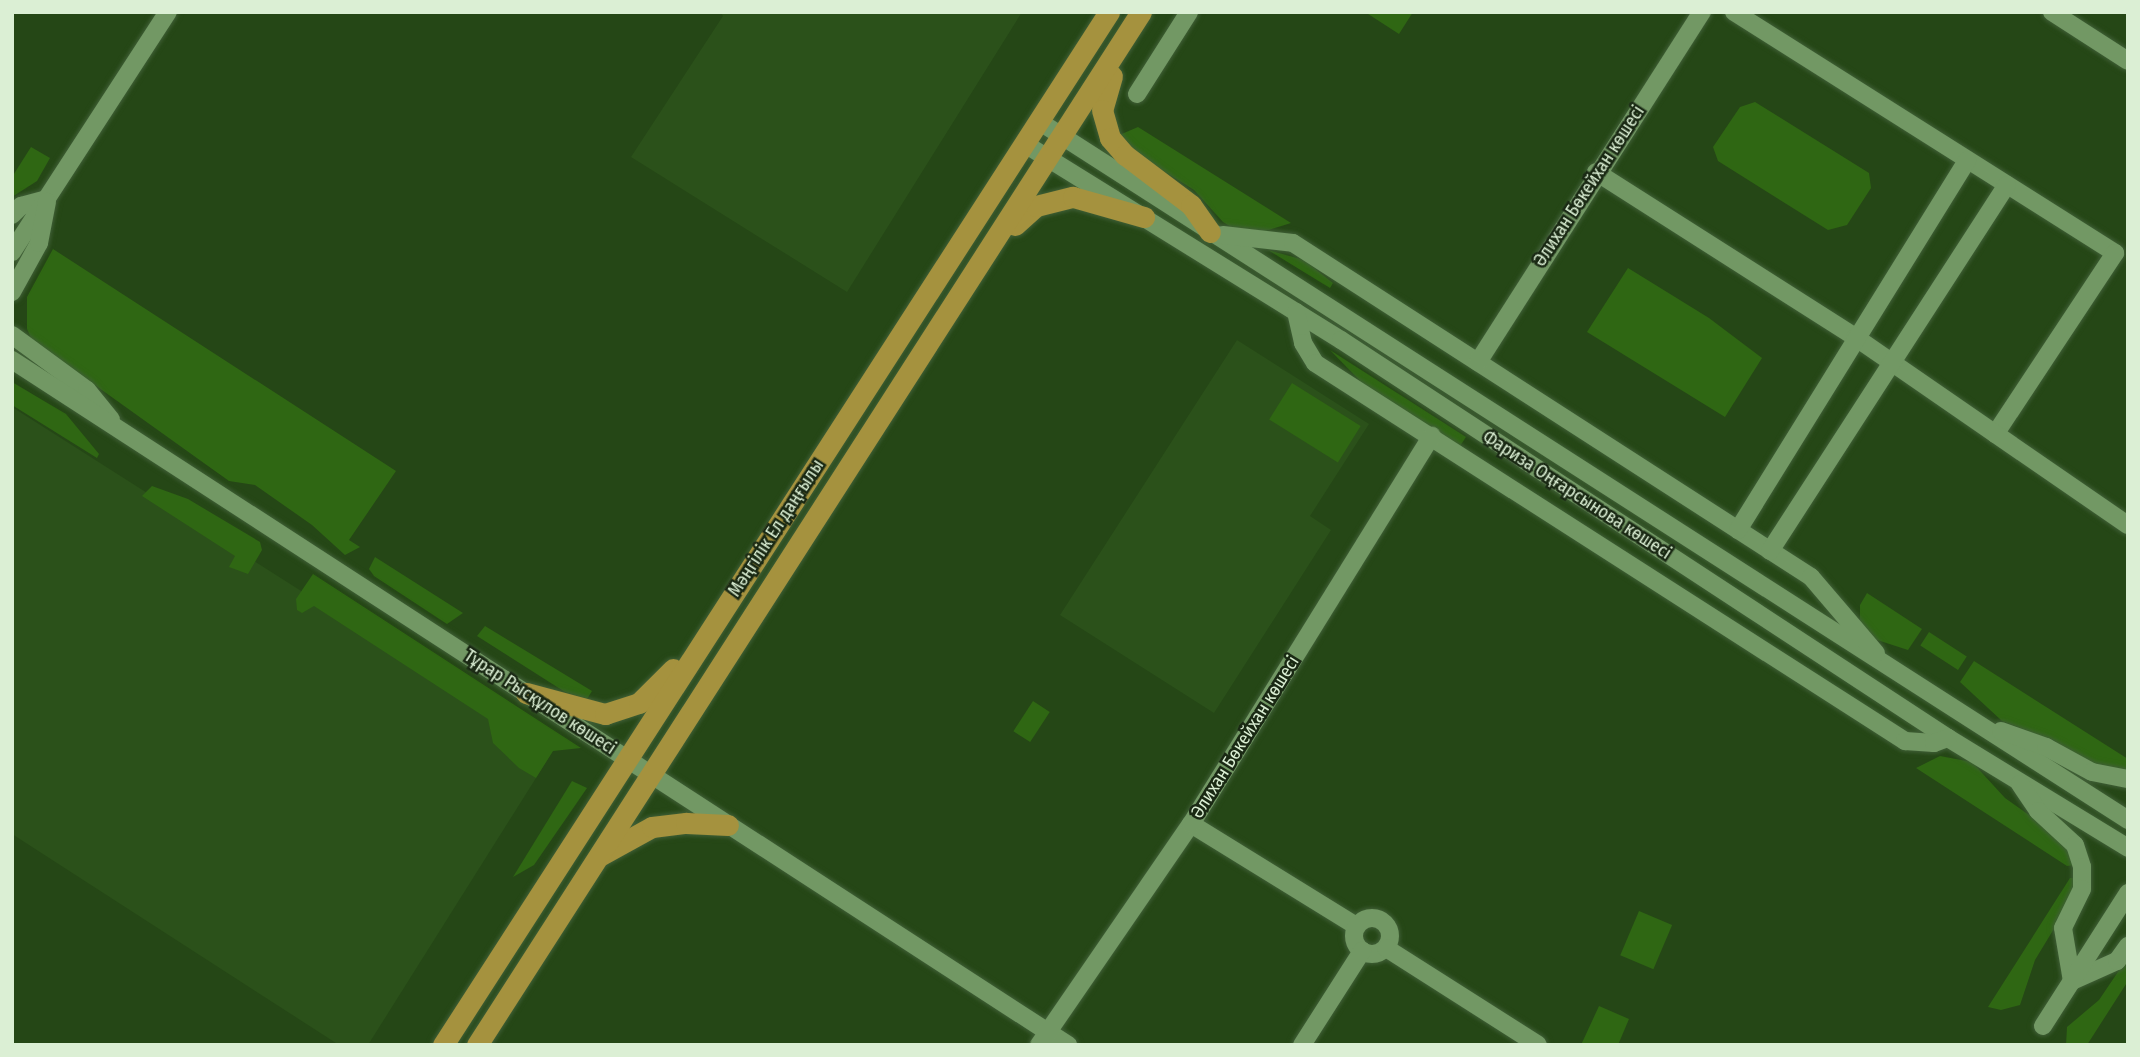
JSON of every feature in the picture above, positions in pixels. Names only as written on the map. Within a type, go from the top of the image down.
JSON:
[{"type":"main road","name":"Мәңгілік Ел даңғылы","points":[[443,1045],[1109,12]]},
{"type":"main road","name":"Мәңгілік Ел даңғылы","points":[[477,1045],[1139,17]]},
{"type":"main road","points":[[1139,17],[1104,93],[1103,121],[1125,155],[1191,205],[1210,232]]},
{"type":"main road","points":[[971,277],[1022,217],[1053,200],[1097,200],[1128,215],[1144,217]]},
{"type":"main road","points":[[526,693],[605,714],[639,703],[659,686],[741,582]]},
{"type":"main road","points":[[599,856],[652,827],[727,825]]},
{"type":"street","points":[[12,252],[168,12]]},
{"type":"street","points":[[1137,94],[1189,12]]},
{"type":"street","name":"Әлихан Бөкейхан көшесі","points":[[1478,362],[1596,173],[1702,12]]},
{"type":"street","points":[[1734,12],[2121,257],[1995,434]]},
{"type":"street","points":[[2052,12],[2077,19],[2128,61]]},
{"type":"street","name":"Фариза Оңғарсынова көшесі","points":[[1040,122],[2128,820]]},
{"type":"street","name":"Фариза Оңғарсынова көшесі","points":[[1026,144],[1395,375],[1948,738],[2128,848]]},
{"type":"street","points":[[1738,530],[1967,160]]},
{"type":"street","points":[[1596,173],[1855,337],[2128,524]]},
{"type":"street","points":[[1770,551],[2007,185]]},
{"type":"street","points":[[12,215],[21,206],[47,199]]},
{"type":"street","points":[[12,292],[39,243],[47,199]]},
{"type":"street","points":[[1210,232],[1238,240],[1293,243],[1811,577],[1884,664]]},
{"type":"street","points":[[1296,312],[1303,343],[1315,363],[1905,741],[1934,743],[1948,738]]},
{"type":"street","points":[[12,335],[88,390],[120,431]]},
{"type":"street","name":"Тұрар Рысқұлов көшесі","points":[[12,360],[652,773],[1043,1038],[1068,1045]]},
{"type":"street","points":[[1395,375],[1449,395],[1599,490],[1597,480]]},
{"type":"street","name":"Әлихан Бөкейхан көшесі","points":[[1043,1038],[1191,824],[1432,436]]},
{"type":"street","points":[[1659,548],[1642,533],[1642,525],[1648,524],[1838,646],[1884,664]]},
{"type":"street","points":[[1977,723],[2046,747],[2092,772],[2128,779]]},
{"type":"street","points":[[2016,778],[2038,811],[2075,845],[2082,867],[2082,888],[2063,928],[2072,981]]},
{"type":"street","points":[[1191,824],[1356,926]]},
{"type":"street","points":[[2043,1026],[2128,893]]},
{"type":"street","points":[[1371,918],[1382,921],[1389,931],[1386,948],[1377,954],[1362,951],[1354,943],[1356,926],[1371,918]]},
{"type":"street","points":[[2072,981],[2117,961],[2128,946]]},
{"type":"street","points":[[1386,948],[1538,1045]]},
{"type":"street","points":[[1302,1045],[1362,951]]},
{"type":"shaded area","points":[[720,12],[1022,12],[847,292],[631,157],[723,16]]},
{"type":"shaded area","points":[[1365,12],[1413,12],[1399,34]]},
{"type":"shaded area","points":[[1755,102],[1869,173],[1871,188],[1847,225],[1828,230],[1718,161],[1713,147],[1740,107]]},
{"type":"shaded area","points":[[1138,127],[1291,223],[1256,234],[1239,232],[1223,222],[1194,190],[1138,155],[1117,136]]},
{"type":"shaded area","points":[[31,147],[50,158],[37,181],[12,197],[12,177]]},
{"type":"shaded area","points":[[53,249],[396,471],[349,540],[360,547],[345,555],[312,525],[255,485],[229,481],[32,340],[27,329],[27,297]]},
{"type":"shaded area","points":[[1268,250],[1304,260],[1333,283],[1330,288]]},
{"type":"shaded area","points":[[1628,268],[1709,318],[1762,358],[1725,417],[1587,332]]},
{"type":"shaded area","points":[[1237,340],[1369,424],[1310,516],[1331,530],[1214,713],[1060,615]]},
{"type":"shaded area","points":[[1330,350],[1466,437],[1460,446],[1365,386]]},
{"type":"shaded area","points":[[12,382],[66,414],[99,454],[97,458],[12,405]]},
{"type":"shaded area","points":[[1292,383],[1361,426],[1338,462],[1269,419]]},
{"type":"shaded area","points":[[12,407],[553,751],[368,1045],[339,1045],[12,834]]},
{"type":"shaded area","points":[[152,486],[188,499],[260,542],[262,550],[248,574],[229,567],[235,556],[142,496]]},
{"type":"shaded area","points":[[375,557],[463,613],[447,624],[374,576],[369,569]]},
{"type":"shaded area","points":[[313,574],[581,748],[553,751],[536,778],[519,768],[493,743],[488,719],[314,606],[302,613],[297,610],[296,599]]},
{"type":"shaded area","points":[[1867,593],[1922,629],[1908,650],[1874,639],[1860,621],[1860,605]]},
{"type":"shaded area","points":[[485,626],[592,691],[587,699],[565,692],[477,636]]},
{"type":"shaded area","points":[[1929,632],[1967,657],[1958,670],[1920,645]]},
{"type":"shaded area","points":[[1974,661],[2128,759],[2128,773],[2093,765],[2053,740],[2002,721],[1960,682]]},
{"type":"shaded area","points":[[1033,701],[1050,712],[1030,742],[1013,731]]},
{"type":"shaded area","points":[[1940,756],[1972,762],[2005,798],[2050,830],[2070,852],[2074,865],[2067,866],[1916,768]]},
{"type":"shaded area","points":[[572,781],[587,788],[534,865],[513,877]]},
{"type":"shaded area","points":[[2070,878],[2075,878],[2069,904],[2035,960],[2020,1005],[2001,1010],[1988,1007]]},
{"type":"shaded area","points":[[1639,911],[1672,925],[1653,969],[1620,955]]},
{"type":"shaded area","points":[[2128,957],[2128,981],[2087,1045],[2066,1045],[2067,1027],[2099,1000]]},
{"type":"shaded area","points":[[1599,1006],[1629,1019],[1618,1045],[1581,1045]]}]
